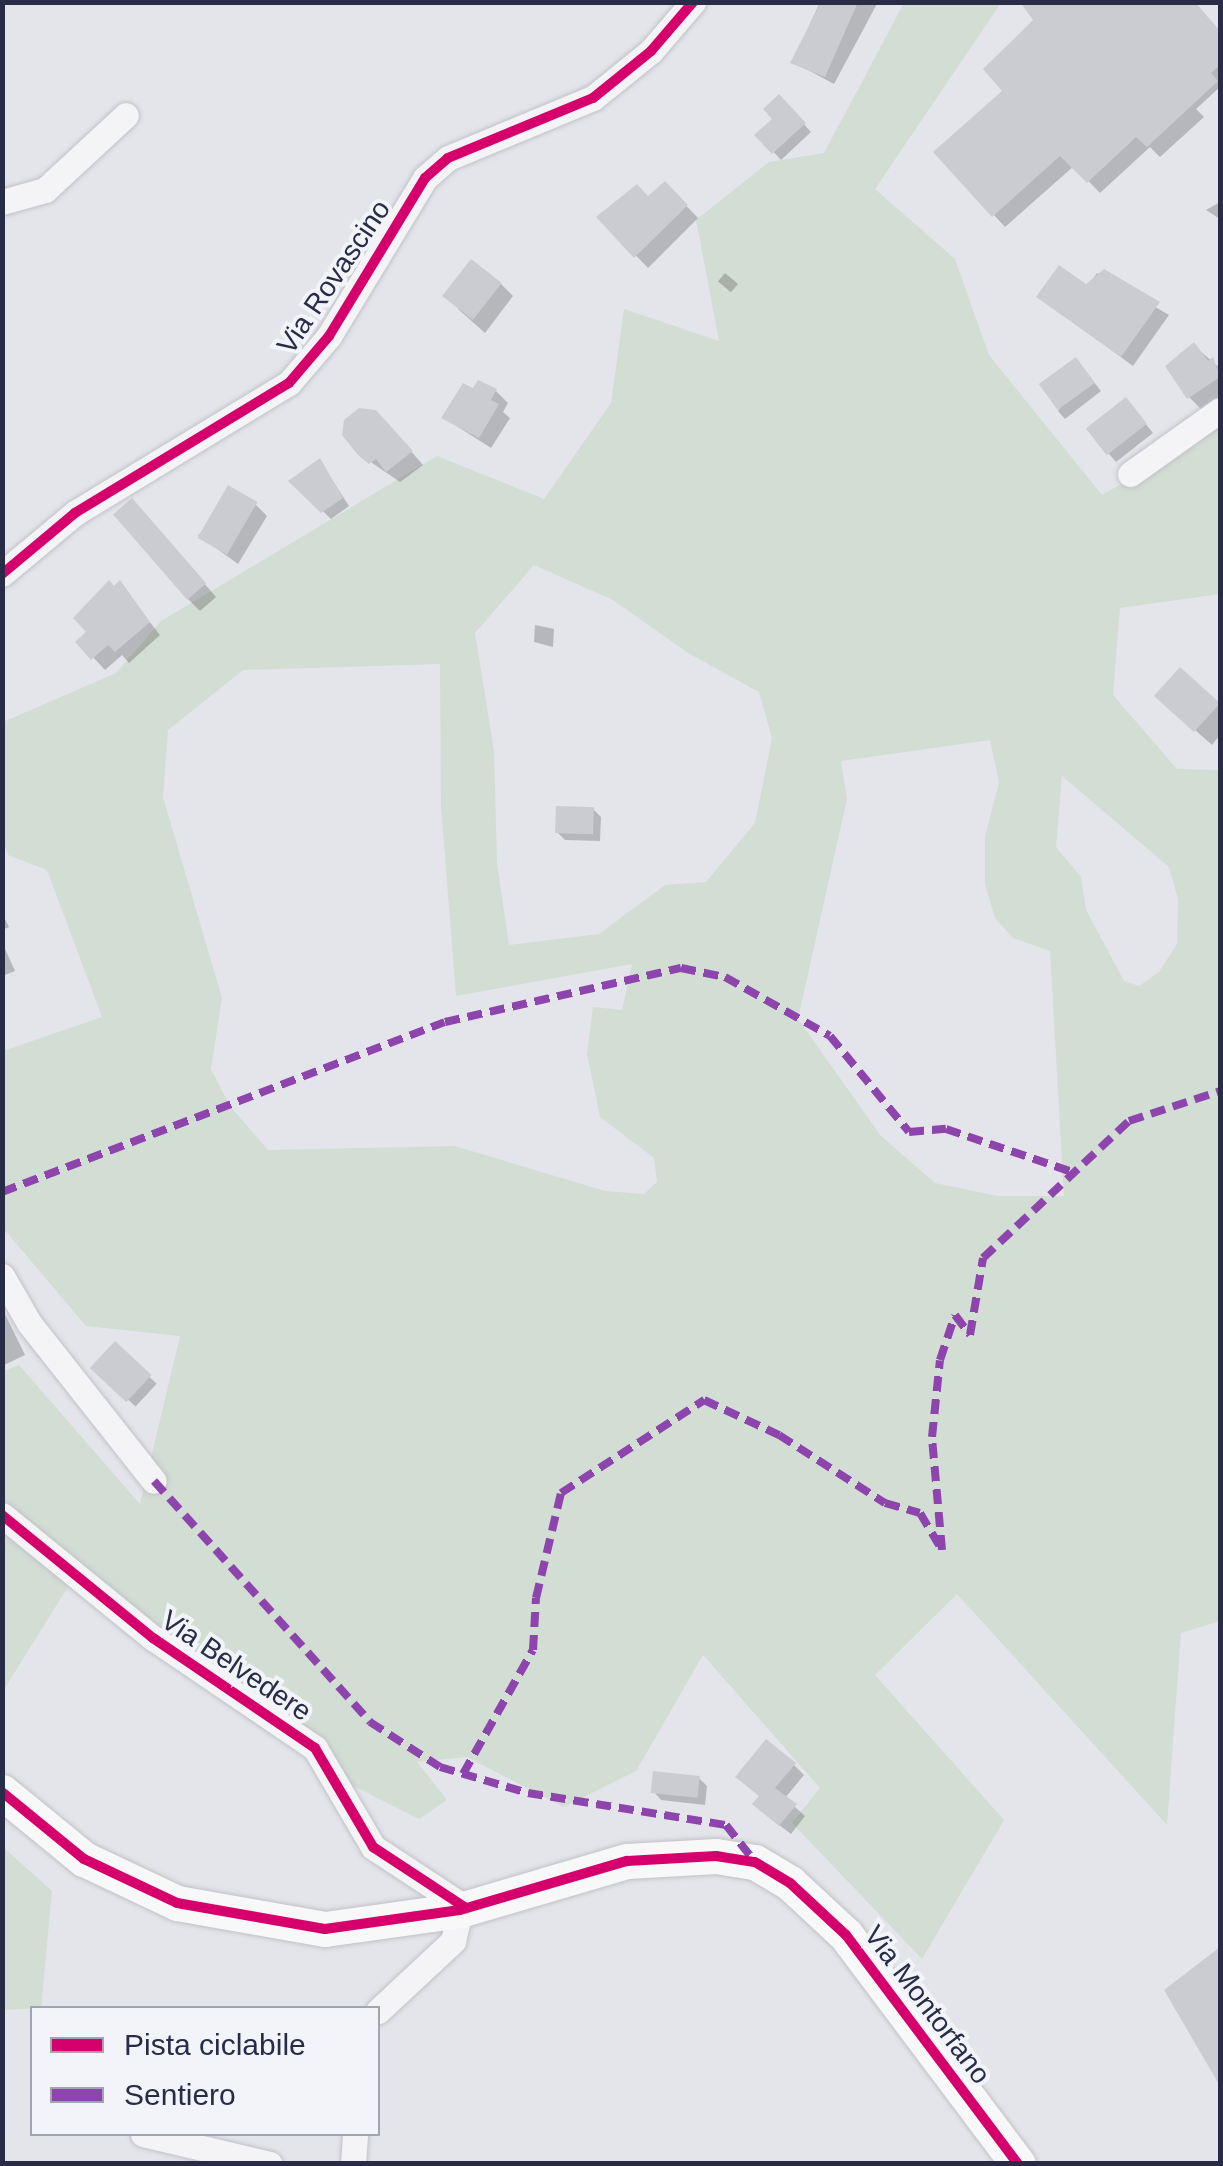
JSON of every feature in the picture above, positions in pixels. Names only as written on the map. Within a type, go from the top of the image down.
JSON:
[{"type":"street","name":"Via Rovascino","points":[[2,574],[75,513],[289,383],[329,336],[426,178],[448,158],[593,98],[651,51],[693,2]]},
{"type":"street","points":[[2,202],[45,190],[126,115]]},
{"type":"street","points":[[1130,474],[1220,410]]},
{"type":"street","points":[[2,1276],[29,1324],[154,1481]]},
{"type":"street","name":"Via Belvedere","points":[[2,1515],[153,1638],[315,1748],[373,1847],[463,1909]]},
{"type":"street","name":"Via Montorfano","points":[[2,1792],[84,1859],[178,1903],[325,1930],[463,1909],[627,1860],[716,1856],[755,1862],[790,1883],[846,1935],[1018,2164]]},
{"type":"street","points":[[380,2009],[452,1941],[463,1909]]},
{"type":"street","points":[[151,2136],[270,2164]]},
{"type":"street","points":[[353,2164],[355,2136]]},
{"type":"shaded area","points":[[904,3],[1001,3],[875,189],[955,259],[989,355],[1102,495],[1220,427],[1220,594],[1120,608],[1113,695],[1177,769],[1220,770],[1220,1621],[1181,1633],[1167,1825],[957,1594],[875,1675],[1004,1820],[922,1959],[792,1823],[820,1788],[703,1655],[636,1771],[564,1807],[467,1757],[417,1762],[447,1800],[419,1819],[314,1766],[257,1695],[184,1640],[71,1582],[3,1691],[3,1371],[19,1365],[140,1504],[180,1336],[86,1326],[3,1228],[3,1051],[102,1017],[47,870],[8,855],[2,835],[3,722],[116,673],[161,621],[437,456],[544,499],[611,403],[624,309],[719,341],[696,220],[769,162],[824,153]],"holes":[[[534,565],[613,600],[688,653],[759,692],[772,738],[755,823],[706,882],[665,885],[599,934],[509,945],[497,863],[494,751],[475,633]],[[440,664],[441,807],[456,996],[632,964],[622,1010],[593,1007],[587,1054],[600,1117],[654,1158],[657,1182],[644,1194],[605,1191],[455,1146],[268,1150],[230,1106],[211,1069],[222,998],[163,797],[168,730],[243,670]],[[990,740],[999,783],[985,836],[985,884],[995,918],[1013,938],[1050,951],[1064,1196],[998,1196],[935,1183],[881,1136],[798,1019],[847,799],[841,761]],[[1062,776],[1169,867],[1178,899],[1177,944],[1159,972],[1139,986],[1124,981],[1086,910],[1081,877],[1056,847]]]},
{"type":"shaded area","points":[[3,1847],[52,1891],[41,2006],[3,2010]]},
{"type":"building","points":[[821,2],[858,2],[825,77],[790,63]]},
{"type":"building","points":[[1020,2],[1195,2],[1220,31],[1220,65],[1211,73],[1218,81],[1147,147],[1136,137],[1087,183],[1060,156],[992,217],[933,152],[1002,91],[983,69],[1033,20]]},
{"type":"building","points":[[779,94],[806,123],[772,154],[754,135],[772,119],[763,109]]},
{"type":"building","points":[[665,181],[688,205],[634,258],[596,217],[637,184],[648,196]]},
{"type":"building","points":[[471,259],[502,283],[473,320],[442,296]]},
{"type":"building","points":[[1059,265],[1086,284],[1104,269],[1160,302],[1121,357],[1036,297]]},
{"type":"building","points":[[1194,342],[1208,361],[1213,357],[1220,377],[1187,399],[1165,366]]},
{"type":"building","points":[[1076,357],[1095,383],[1058,410],[1039,384]]},
{"type":"building","points":[[478,380],[497,389],[491,400],[499,404],[479,438],[441,418],[463,383],[473,388]]},
{"type":"building","points":[[1126,397],[1147,424],[1107,455],[1086,428]]},
{"type":"building","points":[[359,408],[376,410],[413,451],[386,472],[376,459],[369,464],[358,455],[342,435],[344,420]]},
{"type":"building","points":[[320,458],[343,498],[321,513],[288,481]]},
{"type":"building","points":[[228,485],[257,502],[227,555],[198,538]]},
{"type":"building","points":[[132,498],[206,583],[187,600],[113,514]]},
{"type":"building","points":[[109,580],[114,586],[120,580],[150,622],[115,652],[108,645],[91,660],[75,642],[86,632],[73,618]]},
{"type":"building","points":[[1180,667],[1220,703],[1194,732],[1154,696]]},
{"type":"building","points":[[556,806],[594,807],[593,834],[555,833]]},
{"type":"building","points":[[115,1341],[152,1375],[126,1402],[90,1368]]},
{"type":"building","points":[[766,1739],[796,1763],[775,1788],[797,1804],[779,1826],[752,1804],[759,1796],[735,1777]]},
{"type":"building","points":[[653,1771],[700,1776],[697,1798],[651,1793]]},
{"type":"building","points":[[1220,1947],[1220,2086],[1164,1990]]},
{"type":"marked path","points":[[2,1192],[445,1022],[681,968],[725,977],[830,1036],[909,1132],[946,1129],[1072,1172]]},
{"type":"marked path","points":[[463,1774],[533,1650],[536,1598],[561,1493],[704,1400],[779,1435],[885,1503],[920,1513],[942,1550],[932,1437],[940,1360],[955,1315],[970,1335],[983,1258],[1129,1121],[1220,1091]]},
{"type":"marked path","points":[[154,1481],[370,1722],[440,1767],[528,1793],[726,1825],[755,1862]]},
{"type":"cycle path","points":[[2,574],[75,513],[289,383],[329,336],[425,178],[448,158],[593,98],[651,51],[693,2]]},
{"type":"cycle path","points":[[2,1515],[153,1638],[315,1748],[373,1847],[466,1908]]},
{"type":"cycle path","points":[[2,1792],[84,1859],[177,1903],[325,1929],[460,1910],[627,1861],[716,1856],[755,1862],[790,1883],[846,1935],[1018,2164]]}]
